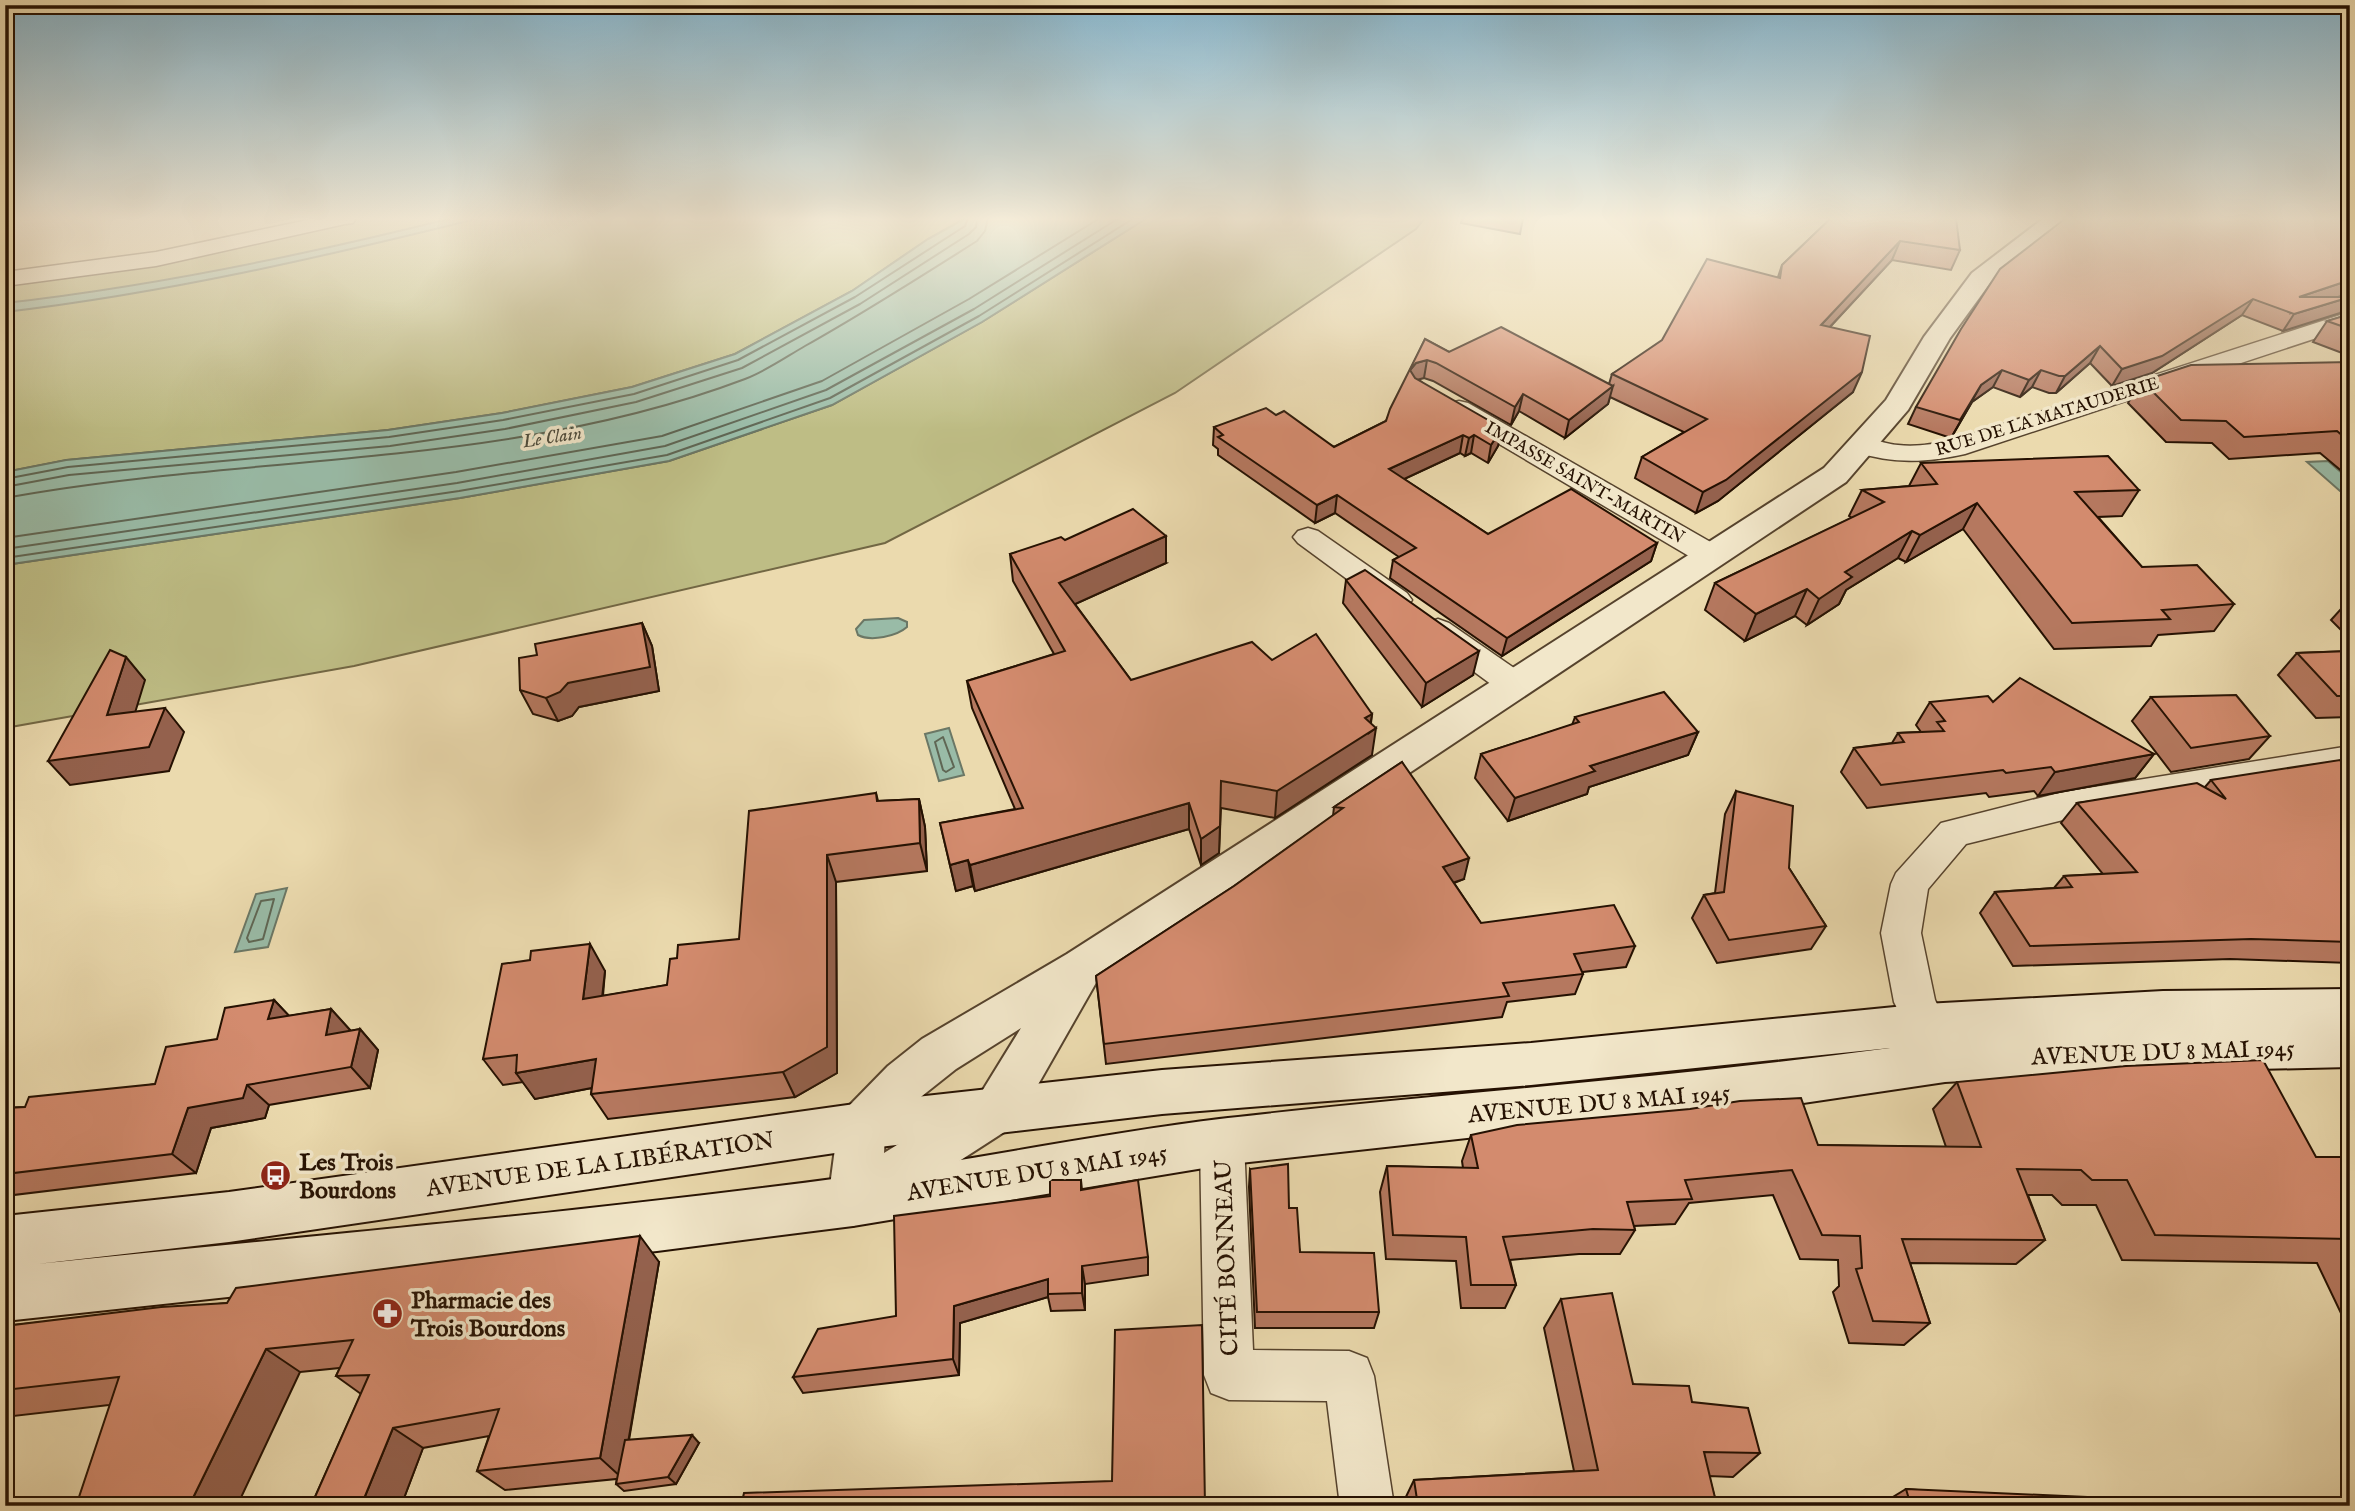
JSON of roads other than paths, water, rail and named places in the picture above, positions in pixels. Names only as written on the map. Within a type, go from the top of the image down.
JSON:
[{"type":"main road","points":[[853,1201],[862,1126],[905,1082],[939,1054],[1083,967],[1835,475],[1898,404],[1937,337],[1974,289]]},
{"type":"main road","points":[[5,1294],[657,1226],[853,1201],[998,1109],[1083,967]]},
{"type":"main road","name":"AVENUE DU 8 MAI 1945","points":[[862,1126],[1163,1092],[1531,1064],[1935,1042],[2163,1011],[2350,1009]]},
{"type":"main road","name":"AVENUE DU 8 MAI 1945","points":[[853,1201],[1222,1142],[1548,1107],[1742,1090],[1935,1042],[2124,1051],[2350,1046]]},
{"type":"main road","name":"AVENUE DE LA LIBÉRATION","points":[[5,1242],[229,1217],[862,1126]]},
{"type":"street","name":"RUE DE LA MATAUDERIE","points":[[1863,445],[1893,454],[1914,456],[1955,448],[2350,319]]},
{"type":"street","name":"IMPASSE SAINT-MARTIN","points":[[1435,395],[1710,555]]},
{"type":"street","points":[[1308,537],[1516,685]]},
{"type":"street","points":[[1935,1042],[1915,1002],[1901,933],[1910,884],[1954,833],[2063,806],[2350,760]]},
{"type":"street","name":"CITÉ BONNEAU","points":[[1222,1142],[1229,1375],[1349,1376],[1367,1506]]},
{"type":"water","points":[[114,289],[160,289],[5,312],[5,303]]},
{"type":"water","name":"Le Clain","points":[[856,289],[1035,289],[982,322],[832,405],[669,461],[460,498],[5,565],[5,472],[66,460],[388,430],[502,413],[632,387],[735,354]]},
{"type":"water","points":[[2328,461],[2350,480],[2350,490],[2340,491],[2307,462]]},
{"type":"water","points":[[898,618],[907,622],[907,627],[897,633],[877,638],[858,635],[856,629],[864,620]]},
{"type":"water","points":[[949,728],[964,775],[939,781],[925,734]]},
{"type":"water","points":[[287,888],[268,947],[235,952],[256,894]]},
{"type":"place","name":"Les Trois Bourdons","points":[[276,1176]]},
{"type":"place","name":"Pharmacie des Trois Bourdons","points":[[388,1314]]}]
